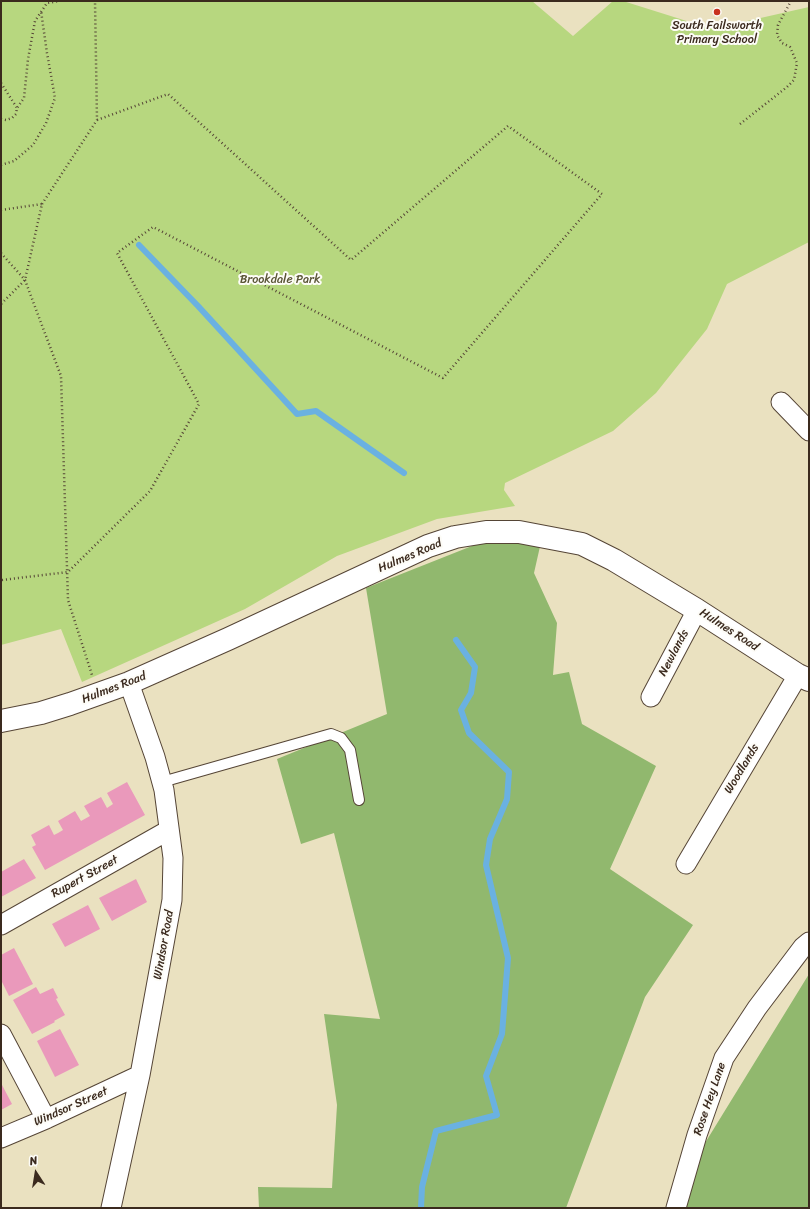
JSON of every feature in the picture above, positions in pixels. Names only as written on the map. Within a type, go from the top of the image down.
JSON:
[{"type":"street","points":[[781,402],[809,431]]},
{"type":"street","name":"Hulmes Road","points":[[1,721],[41,713],[130,683],[428,546],[455,537],[486,532],[519,532],[582,544],[614,560],[803,677]]},
{"type":"street","name":"Newlands","points":[[651,697],[697,610]]},
{"type":"street","name":"Woodlands","points":[[686,864],[803,677]]},
{"type":"street","name":"Windsor Road","points":[[111,1208],[140,1076],[172,900],[173,858],[164,790],[130,683]]},
{"type":"street","name":"Rupert Street","points":[[1,924],[169,830]]},
{"type":"street","name":"Rose Hey Lane","points":[[676,1208],[697,1135],[724,1058],[757,1008],[809,942]]},
{"type":"street","points":[[1,1034],[46,1119]]},
{"type":"street","name":"Windsor Street","points":[[1,1138],[140,1076]]},
{"type":"lane","points":[[162,782],[332,734],[341,738],[350,750],[359,800]]},
{"type":"path","points":[[1,119],[6,120],[12,118],[16,114],[17,108],[24,98],[28,59],[35,21],[47,3],[60,1]]},
{"type":"path","points":[[1,304],[26,280],[42,204],[97,120],[95,1]]},
{"type":"path","points":[[740,124],[794,80],[797,64],[790,47],[782,43],[777,35],[778,25],[791,1]]},
{"type":"path","points":[[1,165],[14,161],[33,145],[46,123],[55,98],[47,53],[44,20],[41,11]]},
{"type":"path","points":[[1,83],[17,108]]},
{"type":"path","points":[[1,580],[68,572],[150,491],[199,404],[117,253],[153,227],[443,378],[602,194],[508,126],[351,260],[168,94],[97,120]]},
{"type":"path","points":[[1,210],[42,204]]},
{"type":"path","points":[[1,253],[26,280],[61,376],[68,600],[90,670],[100,694]]},
{"type":"green space","name":"Brookdale Park","points":[[1,1],[532,1],[573,36],[613,1],[623,1],[712,29],[809,7],[809,242],[727,284],[707,329],[656,393],[613,431],[505,483],[504,490],[515,506],[437,519],[337,556],[245,609],[82,682],[61,629],[1,645]]},
{"type":"green space","points":[[541,542],[534,573],[557,623],[553,675],[569,672],[582,724],[656,766],[610,869],[693,925],[645,997],[566,1208],[259,1208],[258,1187],[332,1188],[337,1105],[324,1014],[380,1019],[334,833],[301,844],[277,759],[387,714],[366,588],[477,544]]},
{"type":"green space","points":[[809,974],[809,1208],[665,1208]]},
{"type":"building","points":[[127,782],[145,815],[45,870],[32,847],[36,845],[31,835],[49,825],[54,835],[58,833],[63,830],[58,821],[75,811],[81,821],[90,816],[84,806],[101,797],[107,808],[113,804],[107,793]]},
{"type":"building","points":[[24,859],[36,878],[1,897],[1,872]]},
{"type":"building","points":[[136,879],[147,902],[112,921],[99,898]]},
{"type":"building","points":[[88,905],[100,929],[65,947],[52,924]]},
{"type":"building","points":[[14,948],[33,984],[9,996],[1,980],[1,955]]},
{"type":"building","points":[[36,987],[40,994],[53,988],[58,998],[56,999],[65,1015],[32,1034],[13,1000]]},
{"type":"building","points":[[60,1029],[79,1065],[55,1077],[37,1041]]},
{"type":"building","points":[[1,1083],[12,1104],[1,1110]]},
{"type":"waterway","points":[[139,245],[198,306],[297,414],[316,411],[404,473]]},
{"type":"waterway","points":[[421,1208],[422,1187],[436,1131],[497,1115],[486,1076],[502,1034],[508,958],[486,865],[490,839],[507,799],[509,772],[469,733],[461,710],[471,693],[475,667],[456,640]]},
{"type":"place","name":"South Failsworth Primary School","points":[[717,12]]}]
